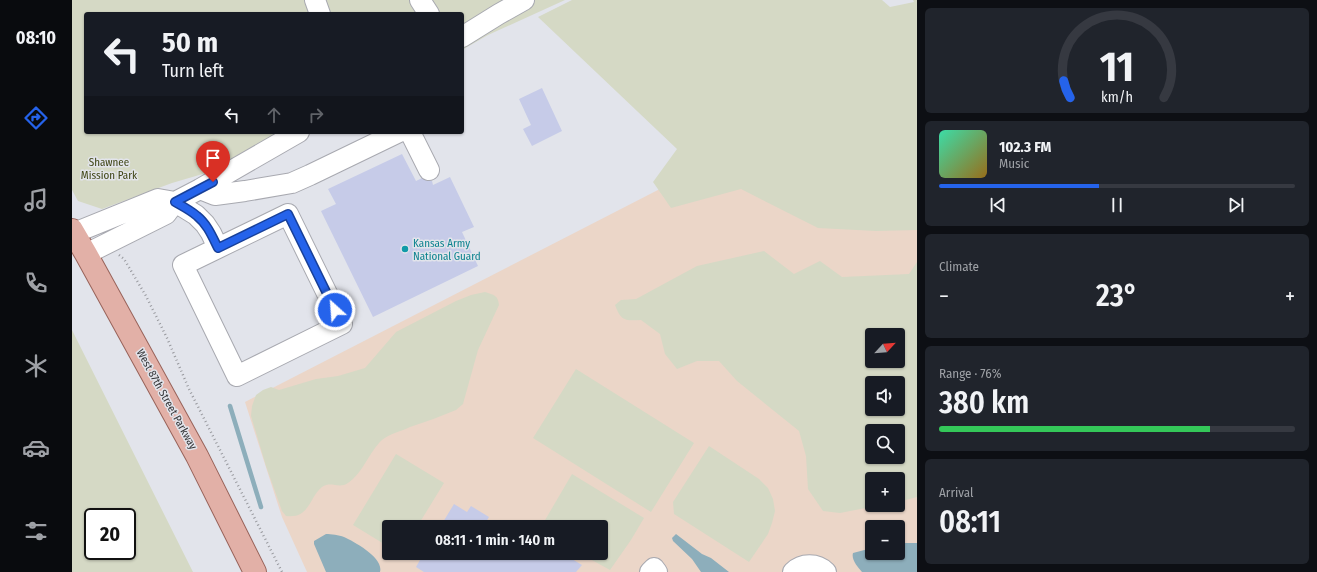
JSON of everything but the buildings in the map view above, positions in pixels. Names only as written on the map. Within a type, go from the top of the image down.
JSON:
[{"type":"main road","name":"West 87th Street Parkway","points":[[73,231],[198,456],[255,572]]},
{"type":"lane","points":[[315,0],[319,12]]},
{"type":"lane","points":[[420,0],[428,12]]},
{"type":"lane","points":[[464,36],[524,0]]},
{"type":"lane","points":[[86,254],[166,214],[175,202],[296,134]]},
{"type":"lane","points":[[200,189],[215,195],[292,183],[395,134]]},
{"type":"lane","points":[[411,134],[429,170]]},
{"type":"lane","points":[[73,231],[158,199],[175,202],[196,215],[205,224],[218,248]]},
{"type":"lane","points":[[288,214],[342,324],[237,376],[183,265],[218,248],[288,214]]},
{"type":"lane","points":[[793,572],[804,565],[810,565],[823,569],[826,572]]},
{"type":"lane","points":[[650,572],[654,568],[657,572]]},
{"type":"path","points":[[107,244],[124,259],[146,296],[167,338],[189,389],[282,572]]},
{"type":"shaded area","points":[[917,57],[917,572],[307,572],[282,517],[245,402]]},
{"type":"green space","name":"Shawnee Mission Park","points":[[72,0],[565,0],[488,35],[464,49],[464,12],[84,12],[84,134],[306,134],[223,168],[172,183],[102,209],[78,201],[72,190]]},
{"type":"green space","points":[[572,0],[882,0],[890,7],[917,0],[917,230],[876,231],[818,228],[741,189],[671,208],[653,182],[677,149],[538,17]]},
{"type":"green space","points":[[764,251],[794,274],[820,261],[842,277],[909,274],[917,262],[917,497],[905,500],[905,472],[865,472],[865,508],[840,513],[823,511],[808,489],[806,456],[799,431],[737,381],[719,361],[697,361],[677,369],[665,354],[660,334],[641,320],[627,320],[619,314],[615,305],[621,300],[636,299],[697,266]]},
{"type":"green space","points":[[485,292],[495,296],[498,299],[499,305],[478,350],[463,404],[456,410],[385,438],[373,450],[358,474],[348,483],[345,485],[325,485],[318,491],[305,511],[294,516],[286,516],[282,511],[266,466],[251,416],[252,406],[256,395],[271,387],[279,390],[316,379],[338,376],[365,368],[396,332],[456,301],[471,295]]},
{"type":"green space","points":[[72,330],[193,572],[72,572]]},
{"type":"green space","points":[[576,369],[694,443],[651,512],[533,438]]},
{"type":"green space","points":[[709,446],[759,479],[768,488],[773,499],[775,511],[768,534],[749,562],[674,514],[673,502]]},
{"type":"green space","points":[[396,454],[444,483],[421,520],[382,520],[382,543],[353,525]]},
{"type":"green space","points":[[572,474],[644,518],[610,570],[592,560],[608,560],[608,520],[545,520]]},
{"type":"water","points":[[326,534],[344,537],[368,551],[378,561],[380,572],[326,572],[314,541]]},
{"type":"water","points":[[676,534],[729,572],[701,572],[692,559],[673,541],[672,538]]},
{"type":"water","points":[[905,543],[917,543],[917,572],[862,572],[854,561],[853,553],[865,550],[865,560],[905,560]]},
{"type":"waterway","points":[[230,406],[261,507]]},
{"type":"place","name":"Kansas Army National Guard","points":[[405,249]]},
{"type":"route","points":[[213,182],[175,202],[196,215],[205,224],[218,248],[288,214],[335,310]]}]
